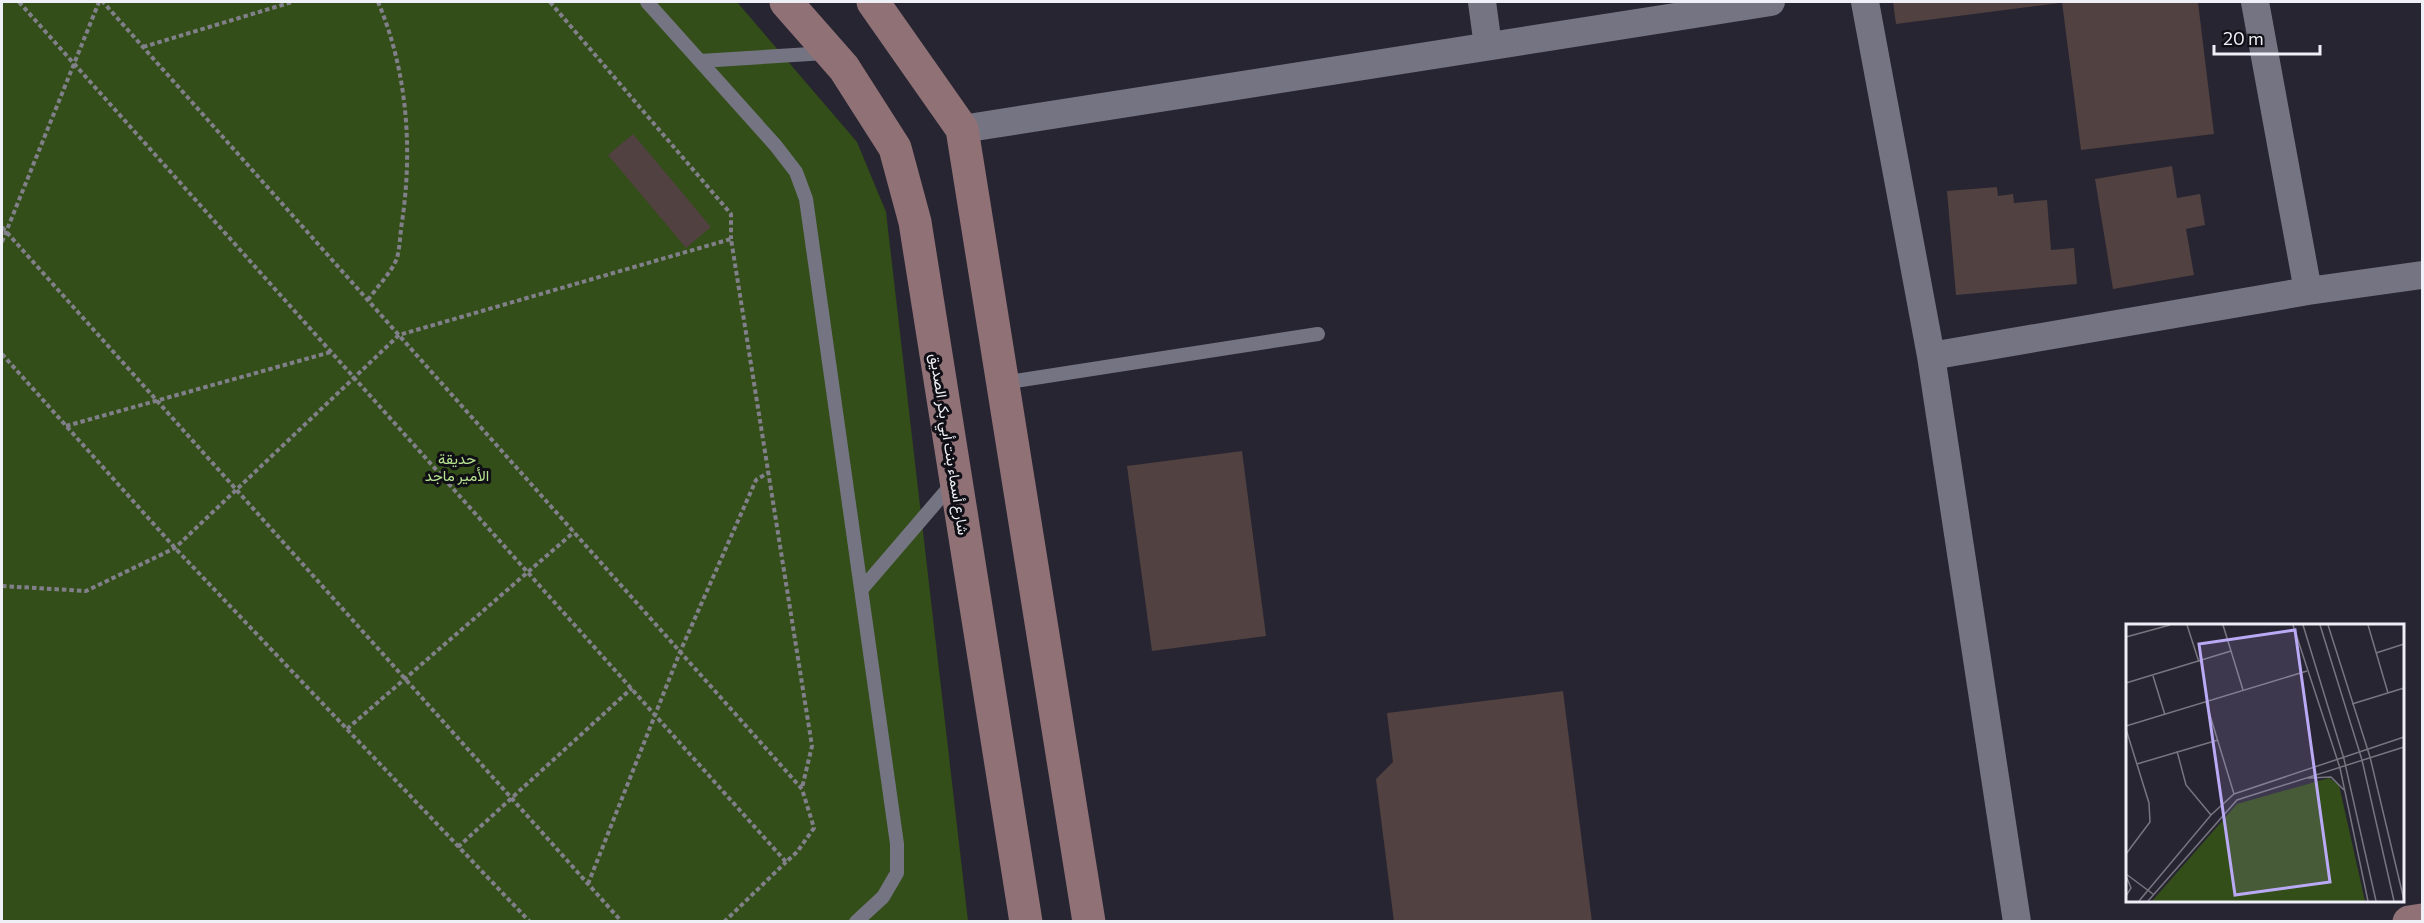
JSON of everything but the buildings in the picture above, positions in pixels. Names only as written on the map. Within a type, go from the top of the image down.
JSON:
[{"type":"street","name":"شارع أسماء بنت أبي بكر الصديق","points":[[786,2],[844,68],[895,148],[915,222],[1026,921]]},
{"type":"street","points":[[873,2],[962,129],[1089,921]]},
{"type":"street","points":[[1482,2],[1488,46]]},
{"type":"street","points":[[962,129],[1771,2]]},
{"type":"street","points":[[1865,2],[1931,356],[2017,921]]},
{"type":"street","points":[[2255,2],[2308,291]]},
{"type":"street","points":[[1931,356],[2308,291],[2422,275]]},
{"type":"street","points":[[1004,921],[1014,846]]},
{"type":"street","points":[[2409,921],[2422,920]]},
{"type":"lane","points":[[647,2],[796,172],[806,199],[897,844],[897,873],[883,897],[856,921]]},
{"type":"lane","points":[[700,61],[831,53]]},
{"type":"lane","points":[[1002,383],[1318,334]]},
{"type":"lane","points":[[861,590],[956,480]]},
{"type":"path","points":[[19,2],[786,862]]},
{"type":"path","points":[[2,242],[74,62],[101,2],[801,789],[814,828],[797,852],[724,921]]},
{"type":"path","points":[[143,47],[292,2]]},
{"type":"path","points":[[368,300],[396,260],[405,206],[409,144],[399,68],[390,29],[378,2]]},
{"type":"path","points":[[550,2],[731,214],[731,239],[812,746],[801,789]]},
{"type":"path","points":[[2,227],[622,921]]},
{"type":"path","points":[[2,586],[86,591],[175,548],[399,335],[731,239]]},
{"type":"path","points":[[66,426],[331,352]]},
{"type":"path","points":[[2,354],[175,548],[530,921]]},
{"type":"path","points":[[588,884],[680,652],[756,480],[769,472]]},
{"type":"path","points":[[347,729],[574,532]]},
{"type":"path","points":[[458,847],[632,688]]},
{"type":"green space","name":"حديقة الأمير ماجد","points":[[2,2],[737,2],[857,142],[886,212],[968,921],[2,922]]}]
